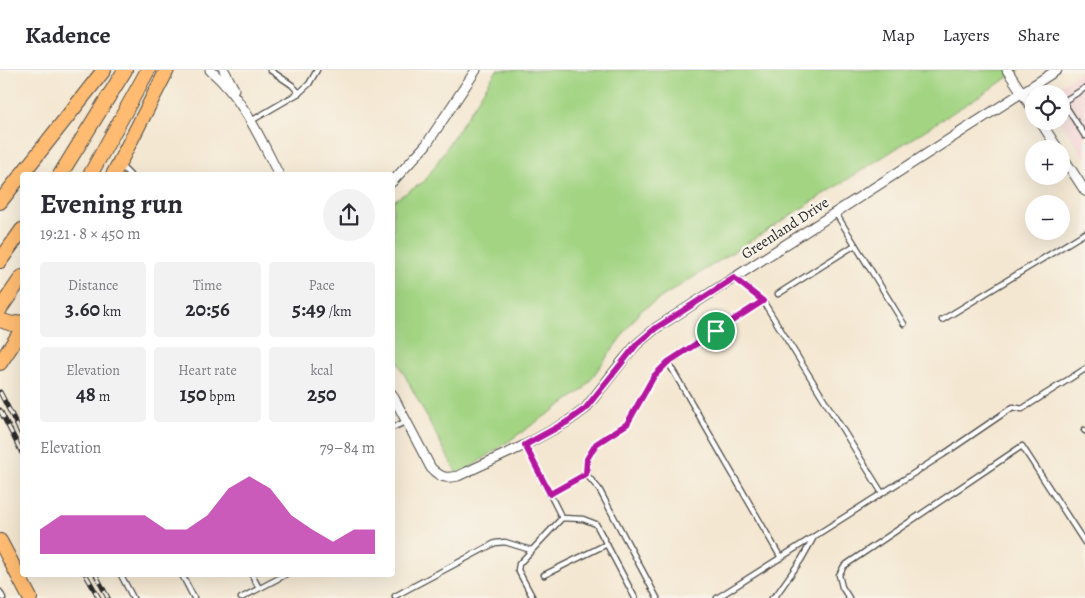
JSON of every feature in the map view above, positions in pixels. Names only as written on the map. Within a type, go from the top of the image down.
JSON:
[{"type":"main road","points":[[24,172],[104,70]]},
{"type":"main road","points":[[62,172],[125,70]]},
{"type":"main road","points":[[92,172],[148,70]]},
{"type":"main road","points":[[116,170],[168,70]]},
{"type":"main road","points":[[0,202],[20,177]]},
{"type":"main road","points":[[0,261],[20,233]]},
{"type":"main road","points":[[20,281],[1,317],[12,324],[20,322]]},
{"type":"main road","points":[[0,362],[20,333]]},
{"type":"main road","points":[[0,541],[30,598]]},
{"type":"street","points":[[210,70],[223,80],[238,99]]},
{"type":"street","points":[[224,70],[277,172]]},
{"type":"street","points":[[395,179],[426,145],[476,70]]},
{"type":"street","points":[[1007,70],[1025,98]]},
{"type":"street","name":"Greenland Drive","points":[[395,398],[431,468],[438,476],[447,478],[458,476],[525,445],[567,422],[585,409],[637,344],[656,328],[1057,70]]},
{"type":"street","points":[[1070,168],[1085,191]]},
{"type":"lane","points":[[270,70],[299,92]]},
{"type":"lane","points":[[251,121],[299,92],[309,84],[317,70]]},
{"type":"lane","points":[[1070,97],[1085,88]]},
{"type":"lane","points":[[1070,114],[1085,136]]},
{"type":"lane","points":[[835,212],[904,324]]},
{"type":"lane","points":[[942,320],[1085,233]]},
{"type":"lane","points":[[778,294],[855,245]]},
{"type":"lane","points":[[734,278],[763,301],[882,493]]},
{"type":"lane","points":[[657,598],[599,489],[586,474],[587,459],[596,444],[627,424],[654,376],[668,362],[763,301]]},
{"type":"lane","points":[[668,362],[780,558]]},
{"type":"lane","points":[[717,598],[1013,407],[1022,409],[1085,369]]},
{"type":"lane","points":[[395,426],[406,421]]},
{"type":"lane","points":[[525,445],[562,518]]},
{"type":"lane","points":[[849,598],[842,587],[839,575],[844,566],[1022,446],[1085,543]]},
{"type":"lane","points":[[550,494],[586,474]]},
{"type":"lane","points":[[533,598],[518,570],[519,564],[562,518],[583,518],[596,524],[635,598]]},
{"type":"lane","points":[[772,598],[777,594],[801,560],[815,536]]},
{"type":"lane","points":[[395,596],[495,543],[505,542],[531,550]]},
{"type":"lane","points":[[544,575],[607,544]]},
{"type":"lane","points":[[122,577],[133,598]]},
{"type":"lane","points":[[183,577],[194,598]]},
{"type":"lane","points":[[253,577],[259,588]]},
{"type":"lane","points":[[240,598],[281,577]]},
{"type":"lane","points":[[0,592],[3,598]]},
{"type":"shaded area","points":[[1085,70],[1085,158],[1066,130],[1070,130],[1070,85],[1061,85]]},
{"type":"green space","points":[[497,70],[1020,70],[640,311],[583,390],[458,476],[395,357],[395,200],[425,181]]},
{"type":"railway","points":[[0,392],[20,431]]},
{"type":"railway","points":[[0,410],[20,449]]},
{"type":"railway","points":[[87,577],[99,598]]},
{"type":"railway","points":[[97,577],[108,598]]},
{"type":"route","points":[[734,278],[763,301],[716,331],[668,362],[654,376],[627,424],[596,444],[587,459],[586,474],[550,494],[525,445],[567,422],[585,409],[637,344],[656,328],[734,278]]}]
